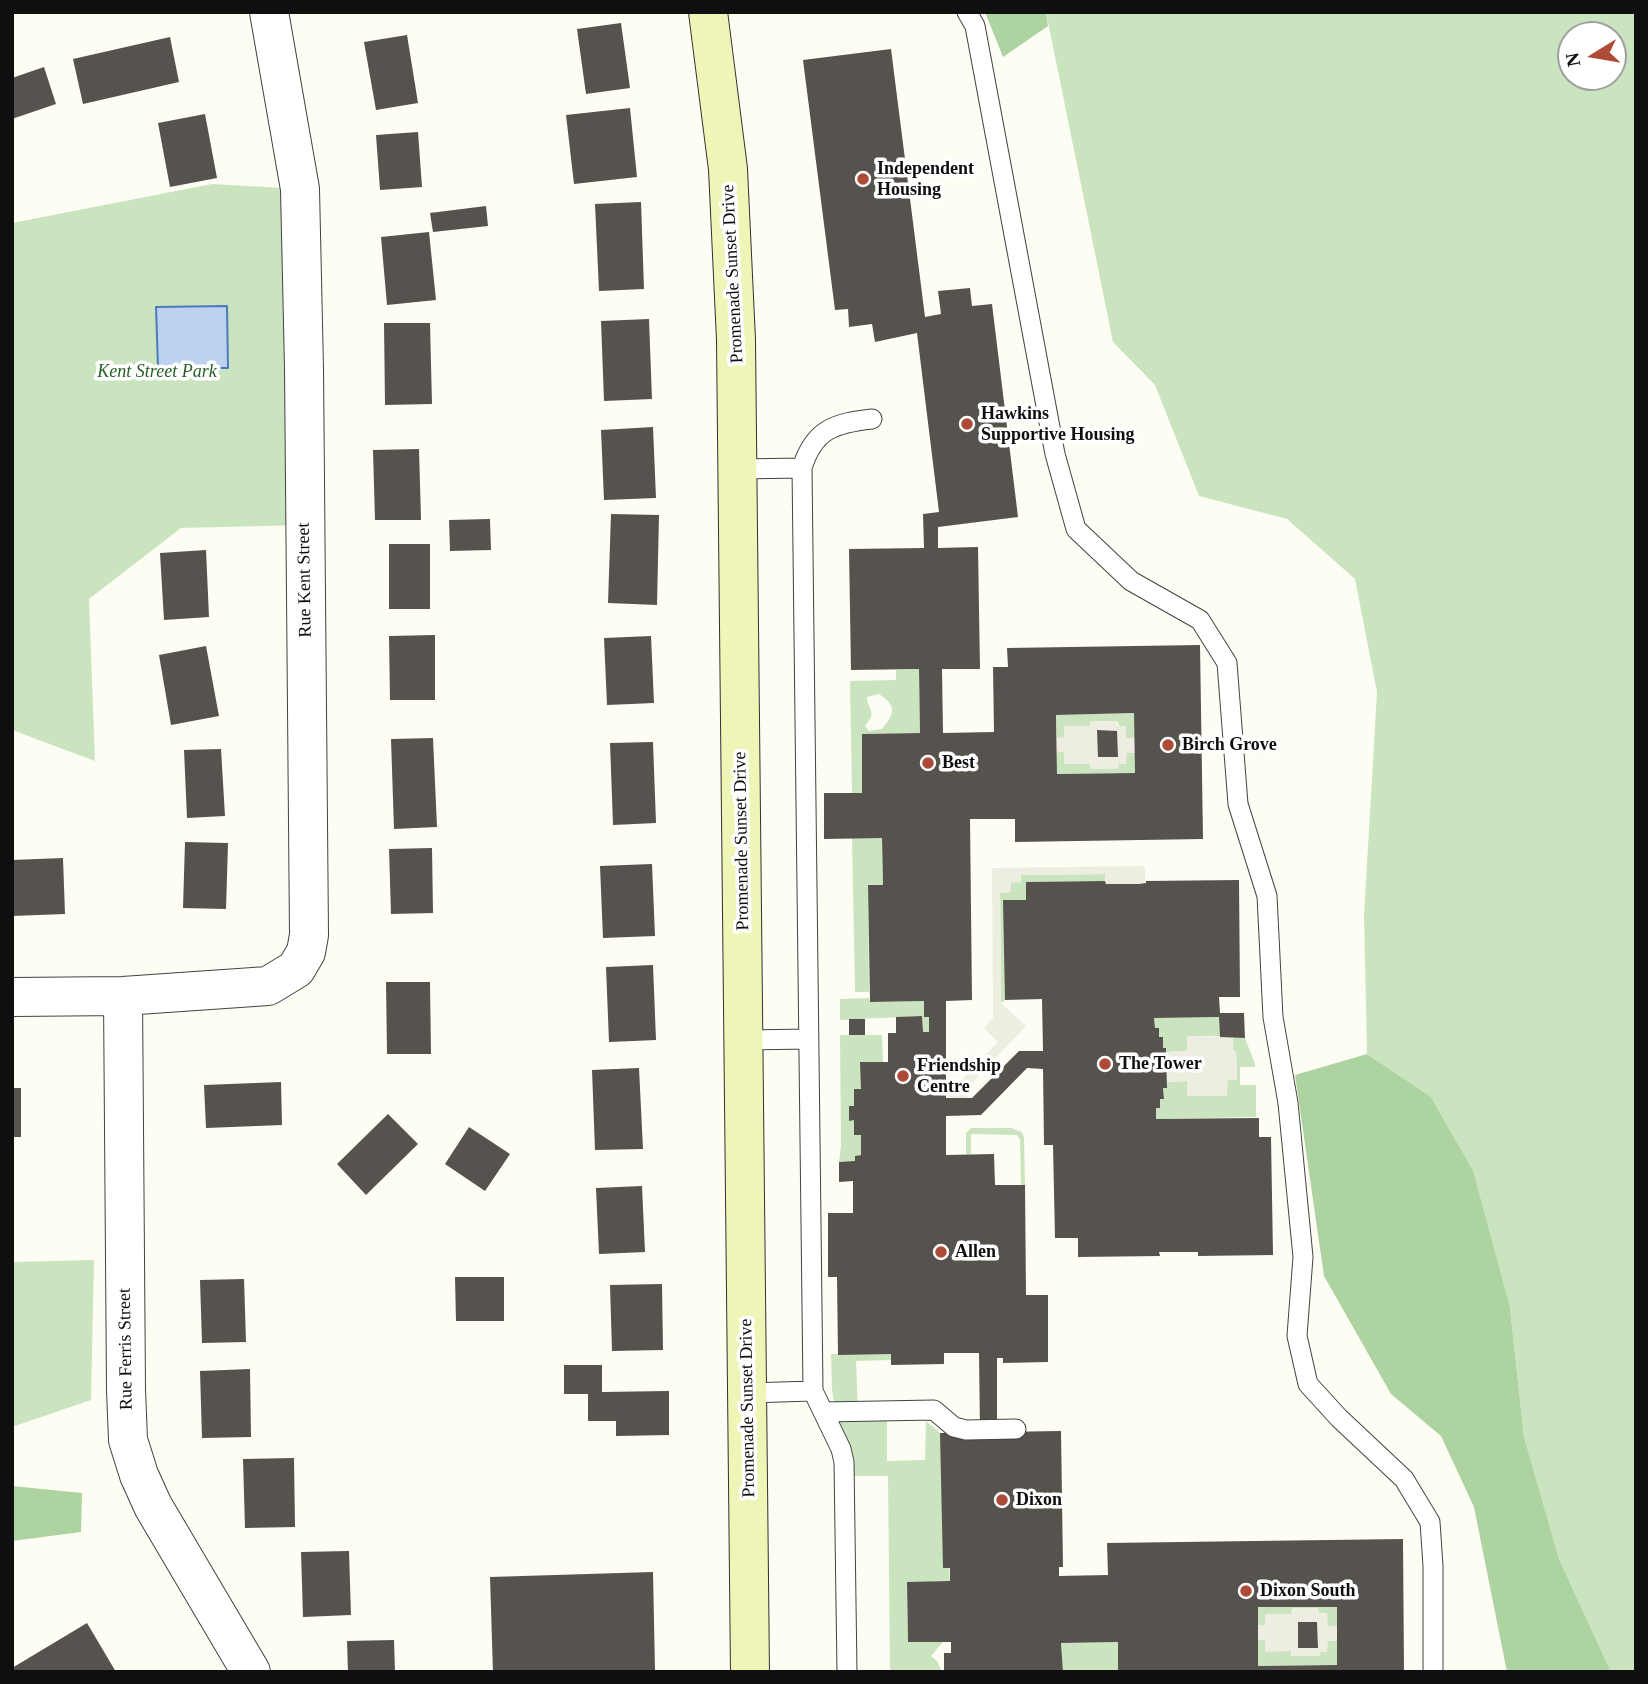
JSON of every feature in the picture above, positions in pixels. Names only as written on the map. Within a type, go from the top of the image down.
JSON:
[{"type":"street","name":"Rue Kent Street","points":[[12,997],[123,996],[268,986],[296,970],[306,952],[309,935],[300,189],[269,12]]},
{"type":"street","name":"Promenade Sunset Drive","points":[[708,12],[728,169],[736,340],[750,1672]]},
{"type":"street","name":"Rue Ferris Street","points":[[123,996],[128,1440],[139,1475],[153,1506],[251,1672]]},
{"type":"lane","points":[[968,12],[975,26],[1055,453],[1076,529],[1131,581],[1200,620],[1227,663],[1238,804],[1267,896],[1273,1017],[1288,1103],[1303,1257],[1297,1336],[1308,1384],[1339,1418],[1404,1479],[1430,1522],[1433,1566],[1433,1672]]},
{"type":"lane","points":[[847,1672],[844,1462],[841,1449],[813,1391],[802,468],[805,456],[816,439],[839,423],[872,419]]},
{"type":"lane","points":[[738,469],[802,468]]},
{"type":"lane","points":[[745,1040],[808,1039]]},
{"type":"lane","points":[[748,1393],[813,1391]]},
{"type":"lane","points":[[823,1412],[934,1410],[954,1427],[966,1430],[1016,1429]]},
{"type":"green space","points":[[985,12],[1046,12],[1048,26],[1003,57]]},
{"type":"green space","points":[[1046,12],[1636,12],[1636,1672],[1611,1672],[1559,1559],[1524,1437],[1510,1308],[1430,1096],[1367,1054],[1364,915],[1377,692],[1355,579],[1287,519],[1199,496],[1155,385],[1113,342]]},
{"type":"green space","name":"Kent Street Park","points":[[212,184],[300,189],[304,525],[181,528],[89,599],[95,761],[12,730],[12,223]]},
{"type":"green space","points":[[919,669],[920,733],[862,734],[862,793],[852,793],[850,681],[896,680],[896,670]],"holes":[[[879,694],[889,702],[892,714],[882,729],[869,731],[865,726],[872,714],[867,697]]]},
{"type":"green space","points":[[1134,713],[1135,738],[1126,738],[1117,721],[1091,721],[1090,726],[1064,726],[1064,738],[1057,738],[1056,715]]},
{"type":"green space","points":[[1057,752],[1064,752],[1090,764],[1090,769],[1118,764],[1126,753],[1135,753],[1135,773],[1057,774]]},
{"type":"green space","points":[[852,838],[882,838],[883,885],[868,886],[869,992],[855,992]]},
{"type":"green space","points":[[1105,874],[1105,881],[1027,882],[1026,900],[1004,900],[1005,1000],[1001,1003],[1000,893],[1011,892],[1011,883],[1020,875]]},
{"type":"green space","points":[[869,998],[870,1002],[924,1001],[924,1017],[929,1017],[929,1032],[923,1032],[922,1016],[840,1020],[840,999]]},
{"type":"green space","points":[[1219,1017],[1220,1036],[1187,1036],[1187,1051],[1166,1052],[1163,1038],[1159,1037],[1159,1028],[1155,1028],[1154,1018]]},
{"type":"green space","points":[[840,1035],[882,1035],[883,1062],[861,1062],[861,1089],[854,1106],[849,1107],[849,1120],[854,1120],[861,1135],[861,1155],[855,1156],[855,1161],[839,1162],[841,1146]]},
{"type":"green space","points":[[1233,1037],[1245,1038],[1255,1064],[1255,1067],[1240,1067],[1240,1085],[1256,1085],[1256,1117],[1156,1119],[1156,1108],[1160,1108],[1160,1099],[1164,1098],[1163,1088],[1167,1088],[1167,1082],[1187,1081],[1187,1096],[1227,1080],[1237,1080]]},
{"type":"green space","points":[[1367,1054],[1430,1096],[1473,1171],[1510,1308],[1524,1437],[1559,1559],[1611,1672],[1507,1672],[1474,1507],[1441,1436],[1391,1394],[1324,1276],[1295,1075]]},
{"type":"green space","points":[[971,1128],[1011,1128],[1022,1132],[1025,1185],[1021,1185],[1020,1140],[1017,1135],[971,1134],[971,1154],[966,1154],[966,1133]]},
{"type":"green space","points":[[94,1260],[91,1400],[12,1427],[12,1262]]},
{"type":"green space","points":[[831,1354],[891,1354],[891,1360],[856,1361],[858,1411],[887,1411],[887,1461],[925,1460],[926,1421],[940,1433],[950,1581],[907,1583],[908,1642],[943,1642],[931,1656],[937,1661],[942,1672],[890,1672],[888,1476],[846,1476],[832,1390]]},
{"type":"green space","points":[[12,1486],[82,1493],[81,1532],[12,1541]]},
{"type":"green space","points":[[1258,1607],[1337,1607],[1337,1626],[1328,1626],[1318,1614],[1318,1609],[1292,1609],[1291,1614],[1265,1614],[1265,1626],[1258,1625]]},
{"type":"green space","points":[[1258,1639],[1291,1651],[1292,1656],[1319,1656],[1328,1641],[1337,1641],[1337,1665],[1258,1666]]},
{"type":"green space","points":[[1118,1642],[1118,1672],[1063,1672],[1061,1643]]},
{"type":"shaded area","points":[[1090,721],[1117,721],[1118,726],[1126,726],[1126,738],[1135,738],[1135,753],[1127,753],[1126,764],[1119,764],[1118,769],[1090,769],[1090,764],[1064,764],[1064,752],[1057,752],[1057,738],[1064,737],[1064,726],[1090,726]]},
{"type":"shaded area","points":[[1143,866],[1145,884],[1106,884],[1105,874],[1021,875],[1021,882],[1011,883],[1011,892],[1000,893],[1001,1003],[1026,1026],[968,1087],[967,1098],[949,1098],[949,1080],[962,1080],[998,1042],[984,1028],[993,1018],[992,868]]},
{"type":"shaded area","points":[[1187,1036],[1233,1037],[1237,1080],[1228,1080],[1227,1096],[1187,1096],[1187,1081],[1167,1082],[1166,1052],[1187,1051]]},
{"type":"shaded area","points":[[1292,1608],[1318,1608],[1319,1613],[1327,1613],[1328,1626],[1337,1626],[1337,1641],[1328,1641],[1327,1652],[1320,1652],[1319,1656],[1291,1656],[1291,1651],[1265,1652],[1265,1640],[1258,1639],[1258,1625],[1265,1625],[1265,1614],[1291,1614]],"holes":[[[1298,1622],[1317,1623],[1318,1648],[1298,1648]]]},
{"type":"water","points":[[227,306],[228,368],[158,368],[156,307]]},
{"type":"building","points":[[621,23],[630,88],[586,94],[577,29]]},
{"type":"building","points":[[407,35],[418,103],[376,110],[364,42]]},
{"type":"building","points":[[170,37],[179,82],[83,104],[73,59]]},
{"type":"building","points":[[891,49],[925,317],[941,314],[938,291],[970,288],[972,306],[992,304],[1018,517],[938,527],[938,548],[978,547],[980,669],[942,669],[943,733],[994,732],[993,667],[1008,667],[1007,648],[1200,645],[1203,839],[1015,842],[1015,819],[970,819],[972,1000],[946,1001],[946,1098],[972,1098],[1019,1051],[1043,1051],[1042,999],[1005,1000],[1003,900],[1026,900],[1026,882],[1105,881],[1106,884],[1139,884],[1146,881],[1239,880],[1240,997],[1219,997],[1220,1013],[1244,1013],[1245,1038],[1220,1037],[1219,1017],[1154,1018],[1155,1028],[1159,1028],[1159,1037],[1163,1037],[1163,1048],[1166,1048],[1167,1088],[1163,1088],[1164,1099],[1160,1099],[1160,1108],[1156,1108],[1156,1119],[1259,1118],[1259,1137],[1271,1137],[1273,1255],[1198,1256],[1198,1252],[1159,1252],[1160,1256],[1078,1257],[1078,1238],[1055,1238],[1053,1145],[1044,1145],[1043,1069],[1027,1068],[981,1115],[946,1116],[946,1155],[994,1154],[995,1185],[1025,1185],[1026,1295],[1048,1295],[1048,1362],[1003,1363],[1003,1358],[997,1358],[997,1432],[1061,1431],[1063,1567],[1059,1567],[1059,1576],[1108,1575],[1107,1543],[1403,1539],[1404,1672],[1118,1672],[1118,1642],[1061,1643],[1063,1672],[944,1672],[944,1653],[951,1653],[951,1642],[908,1642],[907,1582],[950,1581],[950,1568],[943,1568],[940,1433],[980,1432],[979,1353],[944,1353],[944,1364],[891,1365],[891,1354],[838,1355],[837,1277],[828,1277],[828,1213],[853,1213],[853,1181],[839,1182],[839,1162],[855,1161],[855,1156],[861,1155],[861,1135],[854,1135],[854,1120],[849,1121],[849,1106],[854,1106],[854,1089],[861,1089],[860,1062],[888,1062],[888,1033],[896,1033],[896,1017],[922,1016],[923,1032],[929,1032],[929,1017],[924,1017],[924,1001],[870,1002],[868,885],[883,885],[882,838],[824,839],[824,793],[862,793],[862,734],[920,733],[919,669],[851,670],[849,549],[924,548],[923,514],[939,512],[917,333],[875,342],[872,324],[849,327],[848,309],[835,310],[803,60]],"holes":[[[1134,713],[1135,773],[1057,774],[1056,715]],[[1258,1607],[1337,1607],[1337,1665],[1258,1666]]]},
{"type":"building","points":[[44,67],[56,104],[12,119],[12,78]]},
{"type":"building","points":[[630,108],[637,177],[574,184],[566,115]]},
{"type":"building","points":[[205,114],[217,178],[170,187],[158,123]]},
{"type":"building","points":[[418,132],[422,187],[380,190],[376,135]]},
{"type":"building","points":[[641,202],[644,289],[599,291],[595,204]]},
{"type":"building","points":[[486,206],[488,226],[433,232],[430,213]]},
{"type":"building","points":[[429,232],[436,300],[387,305],[381,237]]},
{"type":"building","points":[[649,319],[652,399],[604,401],[601,321]]},
{"type":"building","points":[[384,323],[430,323],[432,404],[385,405]]},
{"type":"building","points":[[653,427],[656,498],[604,500],[601,430]]},
{"type":"building","points":[[419,449],[421,520],[375,520],[373,450]]},
{"type":"building","points":[[611,514],[659,515],[657,605],[608,603]]},
{"type":"building","points":[[490,519],[491,550],[450,551],[449,520]]},
{"type":"building","points":[[389,544],[430,544],[430,609],[389,609]]},
{"type":"building","points":[[206,550],[209,617],[164,620],[160,553]]},
{"type":"building","points":[[435,635],[435,700],[390,700],[389,636]]},
{"type":"building","points":[[651,636],[654,703],[607,705],[604,638]]},
{"type":"building","points":[[206,646],[219,716],[171,725],[159,655]]},
{"type":"building","points":[[1097,730],[1117,731],[1118,757],[1098,757]]},
{"type":"building","points":[[433,738],[437,827],[394,829],[391,739]]},
{"type":"building","points":[[653,742],[656,823],[613,825],[610,743]]},
{"type":"building","points":[[221,749],[225,816],[187,818],[184,750]]},
{"type":"building","points":[[185,842],[228,843],[226,909],[183,908]]},
{"type":"building","points":[[432,848],[433,913],[391,914],[389,849]]},
{"type":"building","points":[[63,858],[65,914],[12,916],[12,860]]},
{"type":"building","points":[[652,864],[655,936],[603,938],[600,866]]},
{"type":"building","points":[[653,965],[656,1040],[609,1042],[606,967]]},
{"type":"building","points":[[386,982],[430,982],[431,1054],[387,1054]]},
{"type":"building","points":[[849,1019],[865,1019],[865,1035],[849,1035]]},
{"type":"building","points":[[639,1068],[643,1149],[595,1150],[592,1070]]},
{"type":"building","points":[[281,1082],[282,1125],[206,1128],[204,1085]]},
{"type":"building","points":[[12,1088],[21,1088],[21,1137],[12,1137]]},
{"type":"building","points":[[388,1114],[418,1144],[366,1195],[337,1164]]},
{"type":"building","points":[[469,1127],[510,1154],[485,1191],[445,1164]]},
{"type":"building","points":[[642,1186],[645,1252],[599,1254],[596,1188]]},
{"type":"building","points":[[455,1277],[504,1277],[504,1321],[456,1321]]},
{"type":"building","points":[[244,1279],[246,1342],[202,1343],[200,1280]]},
{"type":"building","points":[[662,1284],[663,1350],[612,1351],[610,1285]]},
{"type":"building","points":[[564,1365],[602,1365],[602,1392],[669,1391],[669,1435],[616,1436],[616,1421],[588,1421],[588,1394],[564,1394]]},
{"type":"building","points":[[250,1369],[251,1437],[202,1438],[200,1371]]},
{"type":"building","points":[[294,1458],[295,1527],[245,1528],[243,1459]]},
{"type":"building","points":[[349,1551],[351,1615],[303,1617],[301,1552]]},
{"type":"building","points":[[653,1572],[655,1670],[493,1672],[490,1577]]},
{"type":"building","points":[[1298,1622],[1317,1622],[1318,1648],[1298,1648]]},
{"type":"building","points":[[87,1623],[116,1672],[12,1672],[12,1668]]},
{"type":"building","points":[[394,1640],[395,1672],[348,1672],[347,1641]]},
{"type":"place","name":"Independent Housing","points":[[863,179]]},
{"type":"place","name":"Hawkins Supportive Housing","points":[[967,424]]},
{"type":"place","name":"Birch Grove","points":[[1168,745]]},
{"type":"place","name":"Best","points":[[928,763]]},
{"type":"place","name":"The Tower","points":[[1105,1064]]},
{"type":"place","name":"Friendship Centre","points":[[903,1076]]},
{"type":"place","name":"Allen","points":[[941,1252]]},
{"type":"place","name":"Dixon","points":[[1002,1500]]},
{"type":"place","name":"Dixon South","points":[[1246,1591]]}]
